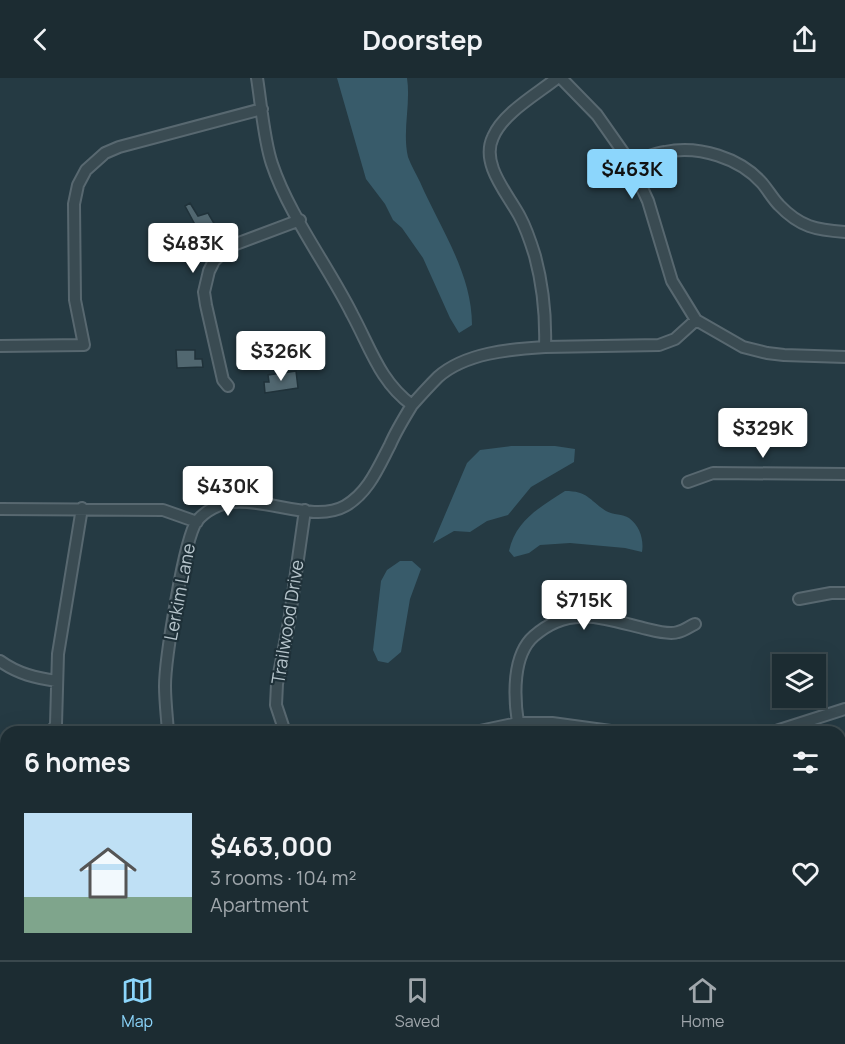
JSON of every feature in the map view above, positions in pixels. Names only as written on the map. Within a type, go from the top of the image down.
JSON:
[{"type":"street","points":[[257,78],[272,163],[287,197],[352,314],[378,369],[396,391],[412,405]]},
{"type":"street","points":[[545,347],[546,322],[534,255],[521,218],[498,180],[490,159],[492,138],[504,119],[557,78]]},
{"type":"street","points":[[561,78],[597,115],[630,162],[648,201],[672,281],[696,320],[744,347],[767,353],[784,356],[845,357]]},
{"type":"street","points":[[0,346],[84,345],[75,300],[74,204],[78,184],[94,161],[119,147],[262,109]]},
{"type":"street","points":[[630,162],[667,151],[699,151],[726,159],[748,170],[762,183],[778,204],[797,221],[817,230],[845,232]]},
{"type":"street","points":[[228,386],[223,380],[206,305],[206,280],[209,271],[214,261],[228,247],[300,220]]},
{"type":"street","name":"Lerkim Lane","points":[[168,726],[165,687],[167,661],[182,571],[197,522],[219,505],[233,502],[257,502],[305,510],[326,512],[338,510],[357,497],[369,484],[412,405],[439,376],[463,362],[484,355],[545,347],[659,345],[675,339],[696,320]]},
{"type":"street","points":[[688,482],[713,473],[845,474]]},
{"type":"street","points":[[55,726],[58,654],[82,508]]},
{"type":"street","points":[[0,509],[163,510],[197,522]]},
{"type":"street","name":"Trailwood Drive","points":[[283,726],[276,705],[277,684],[289,622],[305,510]]},
{"type":"street","points":[[798,599],[845,593]]},
{"type":"street","points":[[518,723],[515,704],[519,664],[528,641],[547,625],[567,617],[596,617],[652,630],[678,633],[694,624]]},
{"type":"street","points":[[0,661],[10,669],[35,678],[57,681]]},
{"type":"street","points":[[792,726],[845,709]]},
{"type":"street","points":[[504,726],[518,723],[552,723],[574,726]]},
{"type":"water","points":[[337,78],[407,78],[406,147],[408,157],[454,251],[471,306],[472,325],[459,333],[423,258],[402,228],[393,220],[385,204],[366,179]]},
{"type":"water","points":[[511,446],[555,446],[575,449],[574,462],[531,487],[508,515],[487,521],[470,532],[454,531],[433,543],[467,463],[480,450]]},
{"type":"water","points":[[565,491],[584,494],[606,511],[629,518],[640,533],[642,552],[625,548],[570,543],[540,545],[529,553],[514,557],[509,551],[512,540],[523,523],[538,509]]},
{"type":"water","points":[[400,561],[412,561],[421,569],[410,599],[401,652],[388,663],[378,661],[373,650],[381,581],[387,570]]},
{"type":"building","points":[[190,203],[198,216],[208,213],[219,232],[212,236],[214,241],[206,245],[185,206]]},
{"type":"building","points":[[173,234],[199,244],[193,260],[172,252],[173,244],[170,243]]},
{"type":"building","points":[[176,350],[195,350],[195,359],[202,359],[203,367],[177,368]]},
{"type":"building","points":[[296,371],[298,388],[265,393],[264,382],[269,382],[268,375]]}]
